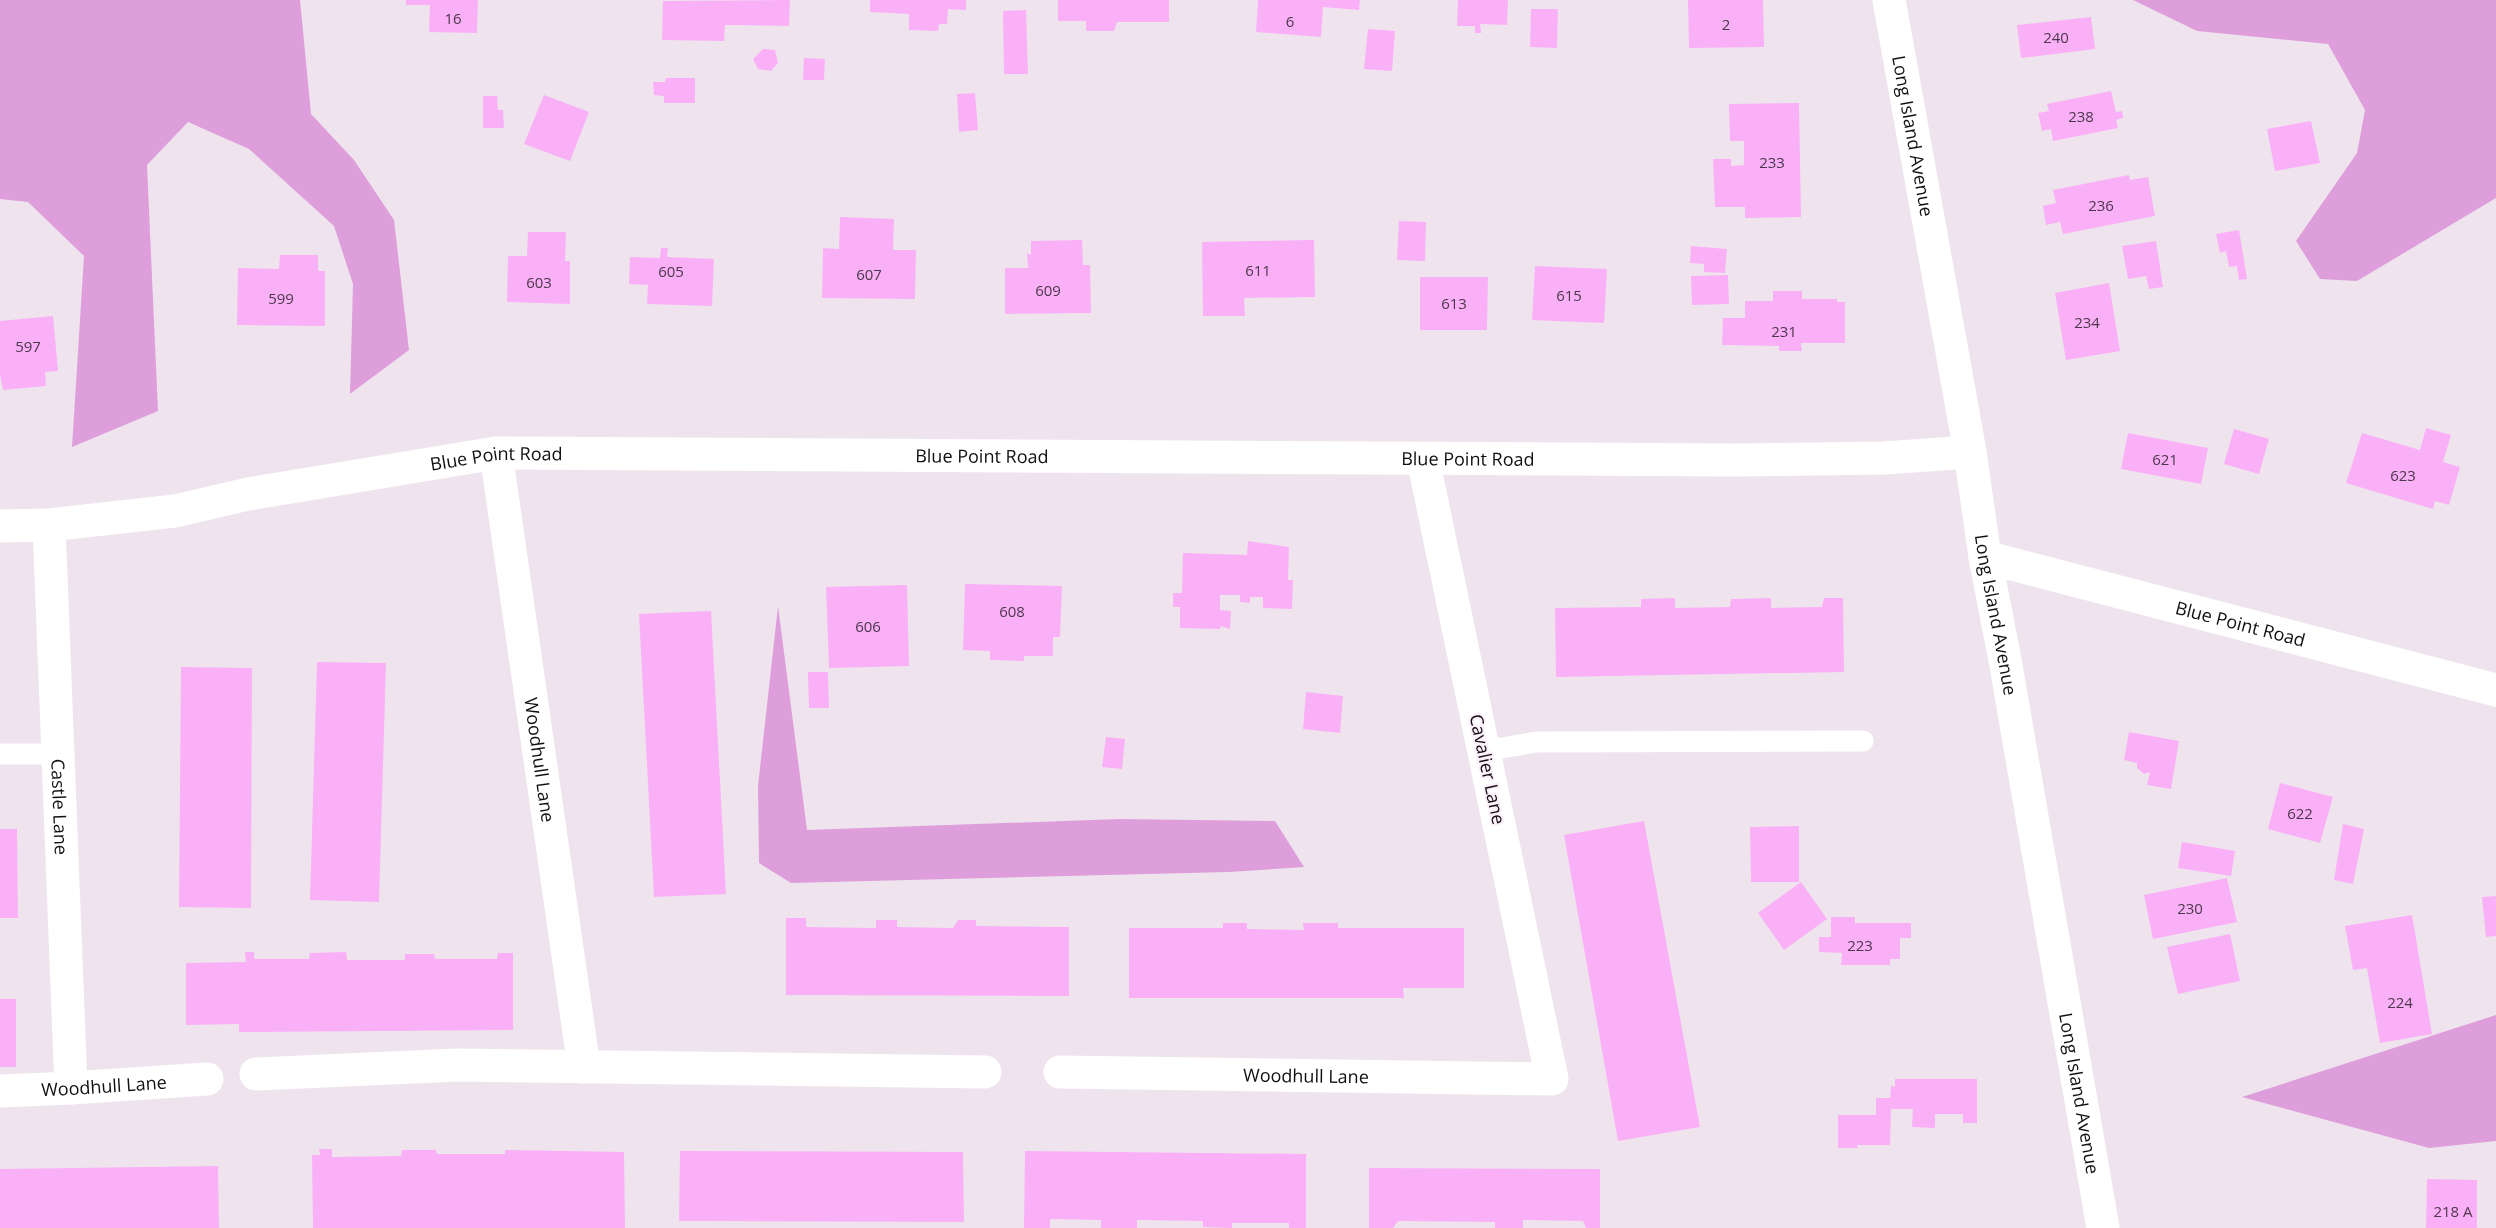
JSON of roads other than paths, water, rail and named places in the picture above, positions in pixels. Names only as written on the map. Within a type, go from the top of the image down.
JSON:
[{"type":"street","name":"Long Island Avenue","points":[[1889,0],[1970,452],[1985,557],[2005,660],[2103,1228]]},
{"type":"street","name":"Blue Point Road","points":[[0,526],[49,525],[175,511],[248,494],[496,453],[1423,459],[1884,458],[1970,452]]},
{"type":"street","name":"Woodhull Lane","points":[[496,453],[584,1067]]},
{"type":"street","name":"Cavalier Lane","points":[[1423,459],[1552,1079]]},
{"type":"street","name":"Castle Lane","points":[[49,525],[71,1088]]},
{"type":"street","name":"Blue Point Road","points":[[1985,557],[2496,690]]},
{"type":"street","points":[[256,1074],[458,1065],[985,1072]]},
{"type":"street","name":"Woodhull Lane","points":[[1060,1072],[1552,1079]]},
{"type":"street","name":"Woodhull Lane","points":[[0,1090],[207,1079]]},
{"type":"lane","points":[[1484,751],[1537,741],[1863,741]]},
{"type":"lane","points":[[0,754],[58,754]]}]
